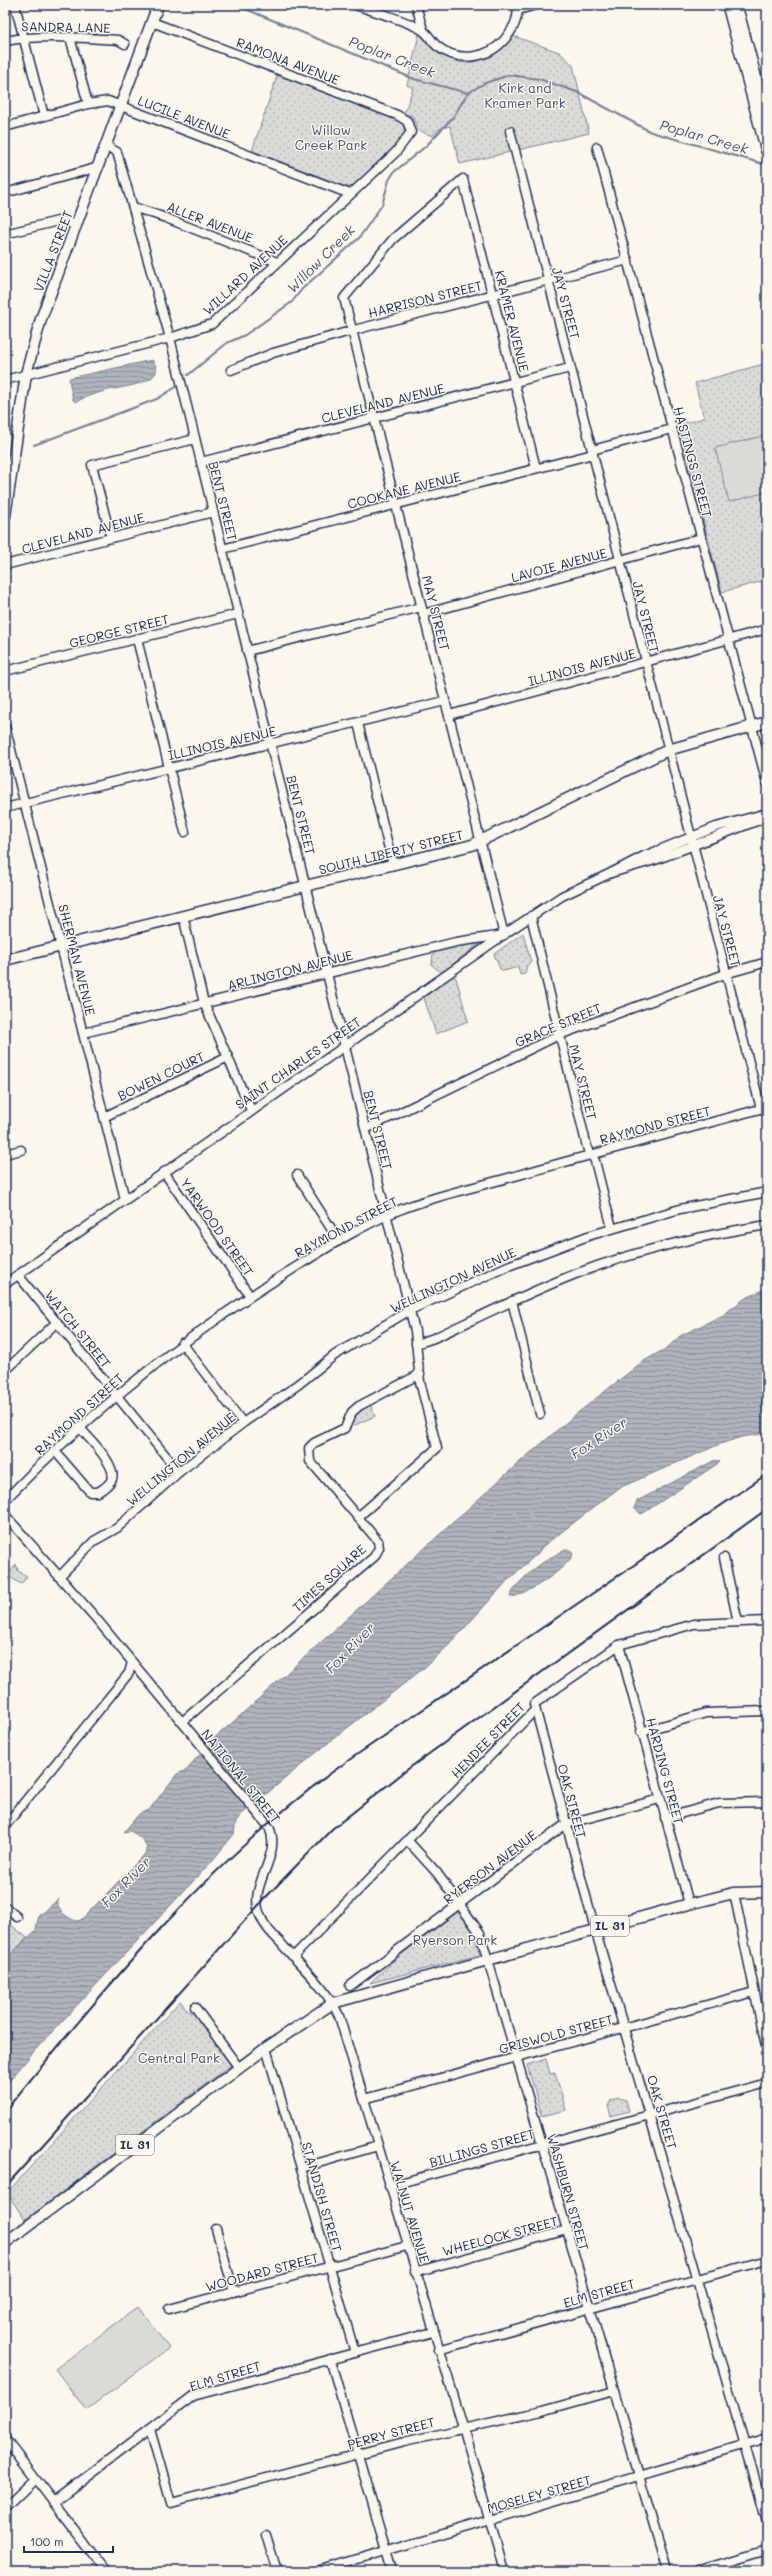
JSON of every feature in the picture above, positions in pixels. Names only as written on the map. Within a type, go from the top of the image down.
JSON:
[{"type":"highway","points":[[728,5],[767,151]]},
{"type":"highway","points":[[736,5],[767,120]]},
{"type":"main road","name":"VILLA STREET","points":[[5,516],[26,374],[41,319],[77,226],[158,5]]},
{"type":"main road","name":"SOUTH LIBERTY STREET","points":[[5,960],[480,842],[668,750],[767,722]]},
{"type":"main road","name":"IL 31","points":[[5,2243],[266,2048],[333,2003],[689,1904],[734,1894],[767,1892]]},
{"type":"street","points":[[15,5],[44,116]]},
{"type":"street","points":[[356,5],[422,30]]},
{"type":"street","points":[[416,5],[422,30],[436,46],[452,55],[476,57],[488,52],[500,44],[509,34],[518,8],[536,5]]},
{"type":"street","name":"RAMONA AVENUE","points":[[152,22],[397,114],[407,121],[411,128]]},
{"type":"street","name":"SANDRA LANE","points":[[5,40],[23,37],[70,37],[118,40],[125,44]]},
{"type":"street","points":[[70,37],[88,104]]},
{"type":"street","name":"LUCILE AVENUE","points":[[5,127],[102,101],[121,105],[350,194]]},
{"type":"street","name":"WILLARD AVENUE","points":[[5,380],[170,338],[212,324],[396,152],[409,136],[411,128]]},
{"type":"street","name":"JAY STREET","points":[[510,131],[725,974],[764,1108]]},
{"type":"street","name":"BENT STREET","points":[[106,146],[117,152],[170,338],[410,1310],[420,1374]]},
{"type":"street","name":"HASTINGS STREET","points":[[597,147],[767,783]]},
{"type":"street","points":[[5,192],[99,166]]},
{"type":"street","name":"KRAMER AVENUE","points":[[344,298],[392,240],[463,179],[536,468]]},
{"type":"street","name":"ALLER AVENUE","points":[[133,208],[180,223],[277,262]]},
{"type":"street","points":[[5,234],[58,221],[66,221],[77,226]]},
{"type":"street","name":"HARRISON STREET","points":[[231,370],[272,353],[354,330],[628,260]]},
{"type":"street","name":"MAY STREET","points":[[344,298],[354,330],[422,610],[504,935]]},
{"type":"street","name":"CLEVELAND AVENUE","points":[[201,462],[570,368]]},
{"type":"street","name":"COOKANE AVENUE","points":[[222,550],[536,468],[672,430]]},
{"type":"street","points":[[111,538],[92,465],[195,439]]},
{"type":"street","name":"CLEVELAND AVENUE","points":[[5,565],[213,512]]},
{"type":"street","name":"LAVOIE AVENUE","points":[[247,651],[620,561],[701,538]]},
{"type":"street","name":"GEORGE STREET","points":[[5,671],[238,614]]},
{"type":"street","name":"ILLINOIS AVENUE","points":[[449,715],[767,629]]},
{"type":"street","points":[[137,639],[185,832]]},
{"type":"street","name":"ILLINOIS AVENUE","points":[[5,808],[445,701]]},
{"type":"street","points":[[358,723],[393,864]]},
{"type":"street","name":"SHERMAN AVENUE","points":[[5,726],[125,1199]]},
{"type":"street","name":"SAINT CHARLES STREET","points":[[5,1284],[345,1044],[562,896],[611,873],[667,855],[691,841],[767,815]]},
{"type":"street","points":[[182,916],[204,1003],[251,1110]]},
{"type":"street","name":"MAY STREET","points":[[531,916],[559,1034],[590,1154],[595,1161],[612,1228]]},
{"type":"street","name":"ARLINGTON AVENUE","points":[[83,1033],[456,942],[504,935]]},
{"type":"street","name":"GRACE STREET","points":[[366,1129],[559,1034],[725,974],[767,962]]},
{"type":"street","name":"BOWEN COURT","points":[[104,1117],[228,1057]]},
{"type":"street","name":"RAYMOND STREET","points":[[5,1500],[54,1450],[116,1394],[182,1343],[250,1296],[339,1241],[387,1216],[420,1203],[590,1154],[764,1108]]},
{"type":"street","points":[[5,1154],[21,1150]]},
{"type":"street","name":"YARWOOD STREET","points":[[164,1172],[250,1296]]},
{"type":"street","points":[[297,1175],[339,1241]]},
{"type":"street","name":"WELLINGTON AVENUE","points":[[59,1577],[94,1541],[117,1528],[179,1472],[243,1423],[299,1384],[335,1354],[410,1310],[508,1266],[612,1228],[680,1209],[767,1192]]},
{"type":"street","points":[[416,1344],[434,1338],[512,1301],[578,1273],[632,1256],[688,1241],[767,1225]]},
{"type":"street","name":"WATCH STREET","points":[[18,1275],[179,1472]]},
{"type":"street","points":[[512,1301],[540,1414]]},
{"type":"street","points":[[5,1371],[57,1322]]},
{"type":"street","points":[[182,1343],[243,1423]]},
{"type":"street","points":[[420,1374],[437,1448],[358,1517],[310,1461],[309,1448],[314,1443],[345,1428],[352,1412],[359,1406],[420,1374]]},
{"type":"street","points":[[54,1450],[90,1492],[98,1492],[111,1482],[113,1474],[109,1464],[79,1427]]},
{"type":"street","name":"NATIONAL STREET","points":[[5,1515],[94,1616],[269,1827],[274,1843],[257,1892],[258,1911],[269,1930],[333,2003]]},
{"type":"street","name":"TIMES SQUARE","points":[[182,1722],[374,1557],[379,1548],[378,1540],[358,1517]]},
{"type":"street","points":[[724,1558],[738,1622]]},
{"type":"street","name":"HENDEE STREET","points":[[293,1957],[535,1710],[534,1704],[619,1645],[694,1624],[767,1621]]},
{"type":"street","name":"HARDING STREET","points":[[619,1645],[641,1732],[689,1904]]},
{"type":"street","points":[[5,1826],[129,1673],[132,1662]]},
{"type":"street","points":[[129,1673],[138,1669]]},
{"type":"street","name":"OAK STREET","points":[[535,1710],[595,1930],[625,2028],[767,2520]]},
{"type":"street","points":[[641,1732],[706,1713],[767,1711]]},
{"type":"street","name":"RYERSON AVENUE","points":[[350,1986],[566,1824],[660,1799]]},
{"type":"street","points":[[665,1818],[719,1803],[767,1802]]},
{"type":"street","name":"WASHBURN STREET","points":[[407,1840],[437,1873],[480,1933],[667,2571]]},
{"type":"street","points":[[734,1894],[767,2051]]},
{"type":"street","points":[[5,1907],[17,1918]]},
{"type":"street","name":"GRISWOLD STREET","points":[[364,2099],[754,1992]]},
{"type":"street","name":"WALNUT AVENUE","points":[[333,2003],[364,2099],[504,2571]]},
{"type":"street","points":[[195,2007],[239,2068]]},
{"type":"street","name":"STANDISH STREET","points":[[266,2048],[354,2353]]},
{"type":"street","name":"BILLINGS STREET","points":[[389,2186],[767,2083]]},
{"type":"street","points":[[301,2168],[378,2146]]},
{"type":"street","points":[[216,2229],[234,2292]]},
{"type":"street","name":"WHEELOCK STREET","points":[[415,2272],[567,2230]]},
{"type":"street","name":"WOODARD STREET","points":[[169,2309],[407,2246]]},
{"type":"street","name":"ELM STREET","points":[[438,2350],[767,2260]]},
{"type":"street","name":"ELM STREET","points":[[53,2502],[193,2396],[433,2332]]},
{"type":"street","points":[[330,2359],[392,2571]]},
{"type":"street","name":"PERRY STREET","points":[[150,2429],[171,2503],[614,2391]]},
{"type":"street","name":"MOSELEY STREET","points":[[317,2571],[767,2438]]},
{"type":"street","points":[[5,2439],[106,2571]]},
{"type":"street","points":[[5,2508],[35,2479]]},
{"type":"street","points":[[266,2535],[277,2571]]},
{"type":"street","points":[[697,2571],[767,2550]]},
{"type":"green space","name":"Kirk and Kramer Park","points":[[419,34],[453,60],[461,62],[470,63],[481,60],[495,53],[513,36],[559,52],[573,65],[589,133],[460,164],[450,126],[439,129],[432,136],[418,130],[412,116],[404,114],[413,88],[407,85]]},
{"type":"green space","name":"Willow Creek Park","points":[[278,73],[398,118],[404,124],[405,134],[385,158],[352,187],[346,187],[252,151]]},
{"type":"green space","points":[[767,363],[767,580],[722,592],[678,425],[704,418],[695,383]]},
{"type":"green space","points":[[767,435],[767,492],[729,502],[715,448]]},
{"type":"green space","points":[[523,933],[531,962],[527,965],[525,974],[520,975],[518,967],[504,971],[500,969],[494,954]]},
{"type":"green space","points":[[483,941],[442,973],[432,965],[433,953]]},
{"type":"green space","points":[[451,976],[456,978],[468,1021],[436,1034],[424,998]]},
{"type":"green space","points":[[370,1404],[375,1416],[355,1425],[353,1420],[355,1413]]},
{"type":"green space","points":[[16,1564],[18,1571],[27,1576],[21,1584],[8,1576]]},
{"type":"green space","name":"Ryerson Park","points":[[460,1910],[473,1929],[480,1955],[370,1983],[394,1960]]},
{"type":"green space","points":[[5,1920],[27,1938],[5,1960]]},
{"type":"green space","name":"Central Park","points":[[180,2001],[189,2012],[193,2012],[231,2065],[25,2220],[7,2193]]},
{"type":"green space","points":[[546,2059],[550,2074],[555,2073],[566,2110],[542,2116],[527,2065]]},
{"type":"green space","points":[[619,2098],[626,2100],[629,2111],[611,2116],[608,2106],[611,2100]]},
{"type":"green space","points":[[138,2307],[169,2348],[86,2410],[55,2369]]},
{"type":"water","points":[[152,360],[156,368],[155,374],[149,379],[130,386],[94,394],[76,402],[73,400],[69,380],[70,378]]},
{"type":"water","name":"Fox River","points":[[767,1288],[767,1433],[742,1437],[720,1444],[619,1488],[542,1547],[538,1553],[508,1580],[451,1643],[424,1668],[328,1743],[242,1814],[236,1821],[234,1834],[212,1861],[36,2049],[5,2086],[5,1960],[36,1930],[39,1914],[43,1913],[59,1898],[58,1906],[62,1912],[76,1921],[81,1920],[147,1852],[146,1845],[139,1837],[130,1831],[124,1832],[139,1814],[149,1810],[177,1774],[187,1770],[197,1757],[211,1745],[212,1740],[514,1467],[575,1415],[642,1362],[667,1348],[680,1336],[723,1315],[744,1299]]},
{"type":"water","points":[[715,1460],[720,1462],[645,1512],[641,1514],[634,1508],[637,1501]]},
{"type":"water","points":[[569,1549],[573,1554],[570,1560],[555,1573],[535,1587],[517,1596],[510,1597],[519,1583],[535,1568],[544,1561]]},
{"type":"waterway","name":"Poplar Creek","points":[[236,5],[414,79],[468,93],[485,83],[509,75],[539,79],[577,92],[651,132],[767,165]]},
{"type":"waterway","name":"Willow Creek","points":[[188,375],[227,343],[245,335],[292,302],[302,289],[359,238],[382,205],[389,180],[394,172],[426,146],[453,117],[468,93]]},
{"type":"waterway","name":"Willow Creek","points":[[34,445],[157,399],[176,387]]},
{"type":"railway","points":[[5,2111],[83,2016],[165,1924],[253,1837],[300,1797],[349,1760],[767,1474]]},
{"type":"railway","points":[[5,2187],[265,1898],[332,1829],[408,1769],[767,1509]]}]
